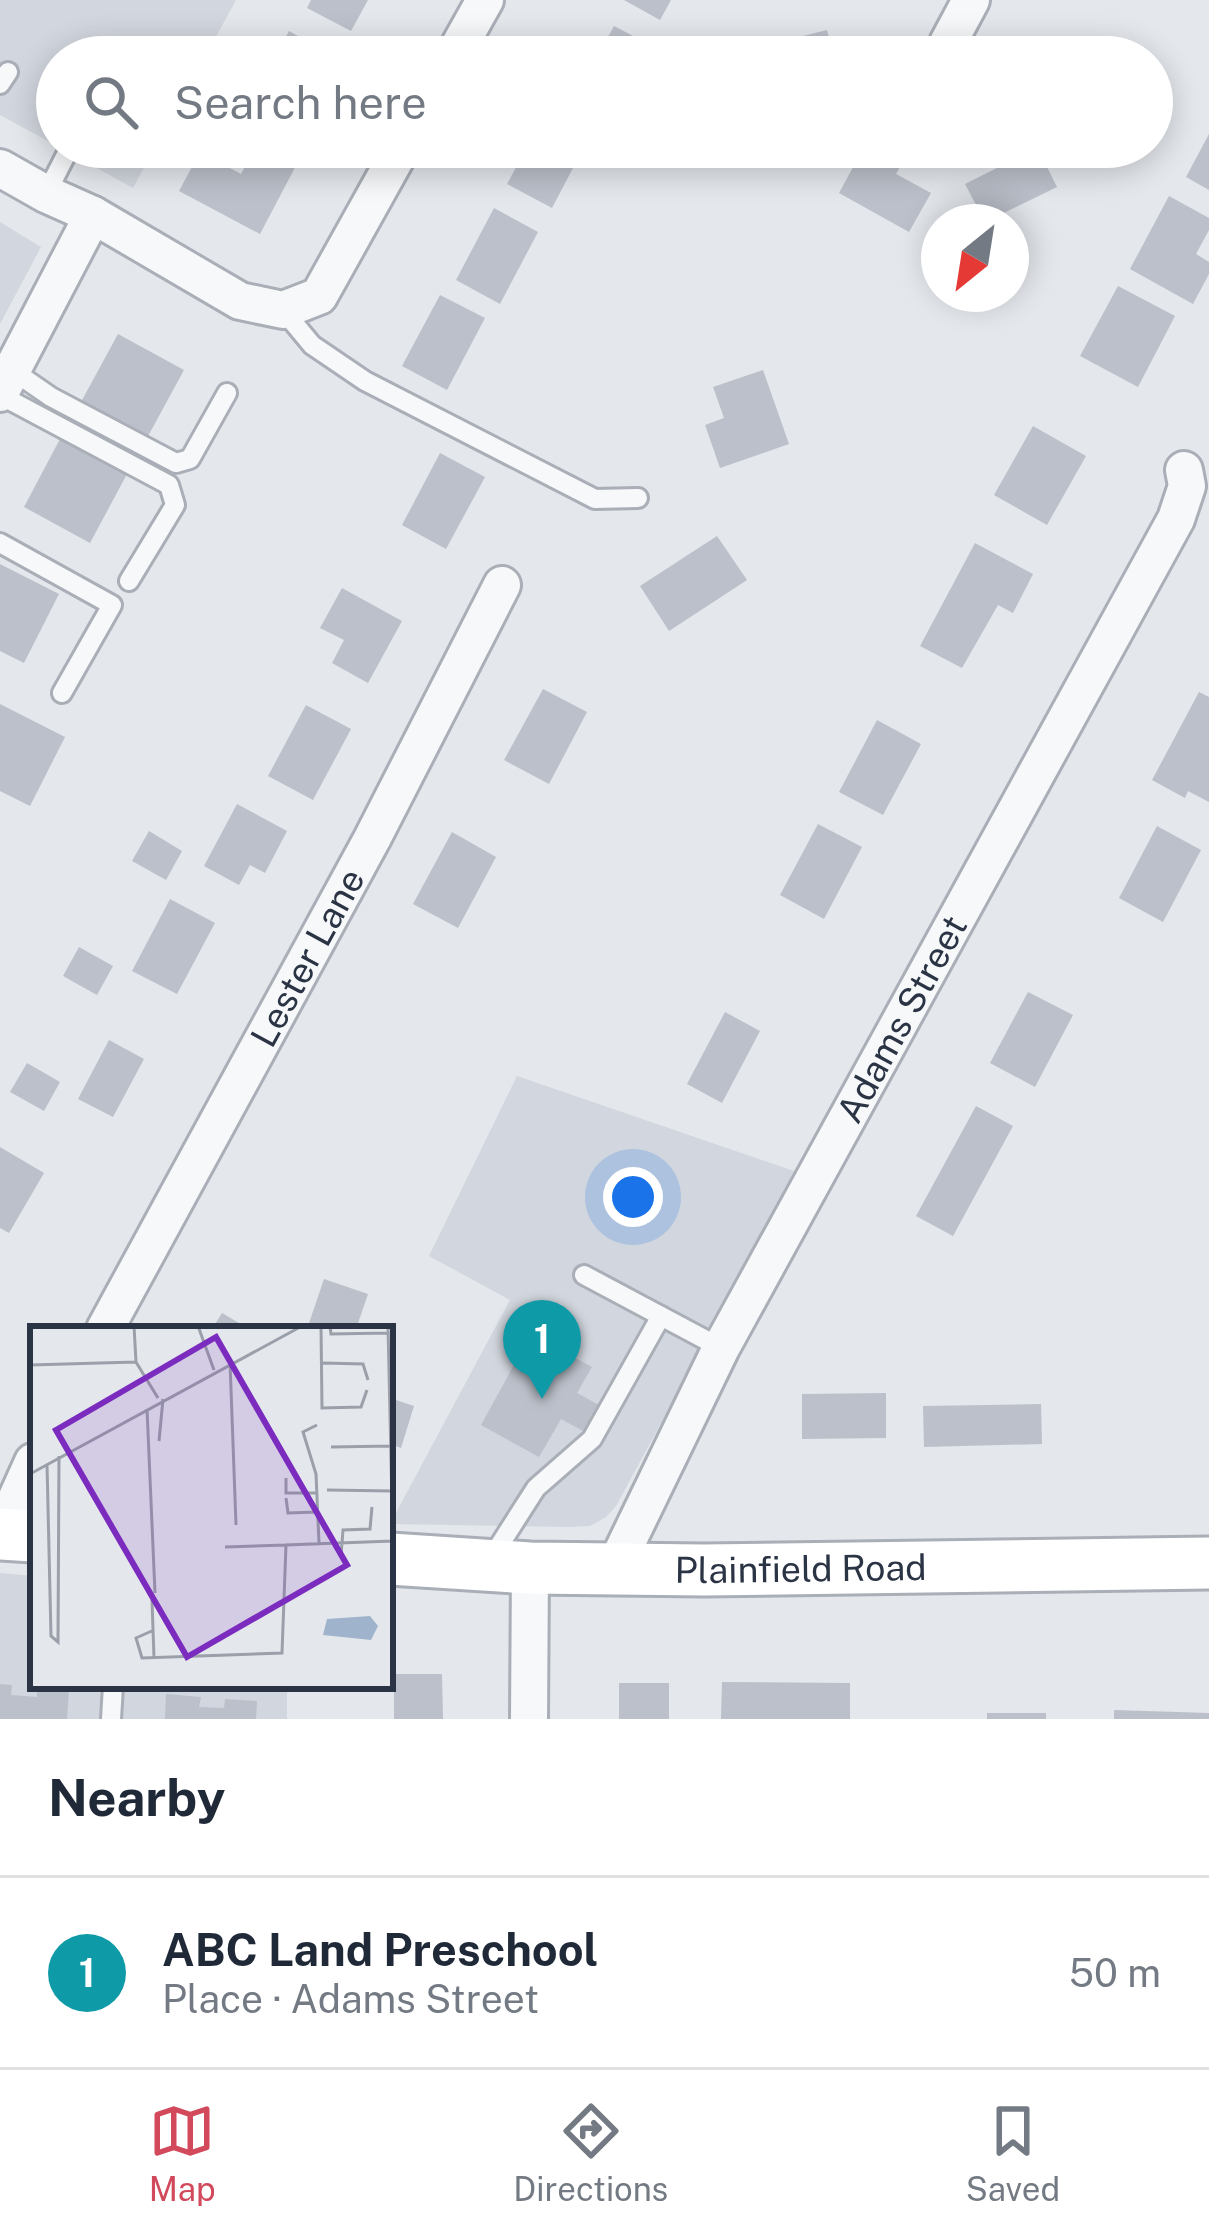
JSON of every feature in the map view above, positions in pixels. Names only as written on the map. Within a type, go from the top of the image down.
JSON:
[{"type":"main road","name":"Plainfield Road","points":[[393,1558],[704,1570],[1209,1563]]},
{"type":"street","points":[[465,36],[485,0]]},
{"type":"street","points":[[952,36],[971,0]]},
{"type":"street","points":[[0,168],[93,215],[240,301],[283,310],[319,296],[390,168]]},
{"type":"street","points":[[4,386],[93,215]]},
{"type":"street","name":"Adams Street","points":[[614,1568],[721,1348],[1176,519],[1186,486],[1184,470]]},
{"type":"street","name":"Lester Lane","points":[[107,1326],[372,839],[502,585]]},
{"type":"street","points":[[13,1534],[11,1510],[30,1469]]},
{"type":"street","points":[[509,1566],[529,1719]]},
{"type":"lane","points":[[46,194],[59,168]]},
{"type":"lane","points":[[283,310],[312,345],[365,381],[596,500],[638,498]]},
{"type":"lane","points":[[4,386],[51,397],[176,463],[190,459],[227,393]]},
{"type":"lane","points":[[4,386],[169,485],[175,506],[129,581]]},
{"type":"lane","points":[[0,543],[112,605],[62,693]]},
{"type":"lane","points":[[584,1275],[721,1348]]},
{"type":"lane","points":[[509,1566],[536,1489],[592,1439],[661,1316]]},
{"type":"lane","points":[[111,1719],[113,1689]]},
{"type":"shaded area","points":[[0,0],[236,0],[216,36],[36,36],[36,135],[0,115]]},
{"type":"shaded area","points":[[97,168],[144,168],[133,188]]},
{"type":"shaded area","points":[[0,222],[41,247],[0,324]]},
{"type":"shaded area","points":[[517,1076],[797,1172],[616,1506],[590,1526],[393,1524],[510,1300],[429,1256]]},
{"type":"shaded area","points":[[0,1573],[30,1576],[30,1689],[287,1689],[287,1719],[0,1719]]},
{"type":"building","points":[[311,0],[368,0],[351,31],[307,8]]},
{"type":"building","points":[[624,0],[671,0],[660,20]]},
{"type":"building","points":[[614,26],[633,36],[609,36]]},
{"type":"building","points":[[1209,134],[1209,190],[1186,177]]},
{"type":"building","points":[[191,168],[230,168],[241,174],[244,168],[295,168],[260,234],[179,191]]},
{"type":"building","points":[[516,168],[573,168],[552,208],[507,184]]},
{"type":"building","points":[[853,168],[899,168],[896,174],[931,193],[909,232],[839,193]]},
{"type":"building","points":[[997,168],[1048,168],[1057,187],[1022,204],[976,204],[965,184]]},
{"type":"building","points":[[1169,196],[1209,218],[1209,230],[1196,254],[1209,262],[1209,274],[1193,304],[1130,269]]},
{"type":"building","points":[[494,208],[538,232],[500,304],[456,280]]},
{"type":"building","points":[[1118,286],[1175,316],[1138,387],[1080,356]]},
{"type":"building","points":[[440,295],[485,318],[447,390],[402,366]]},
{"type":"building","points":[[118,334],[184,370],[147,438],[81,402]]},
{"type":"building","points":[[763,370],[789,444],[720,468],[705,425],[724,418],[713,387]]},
{"type":"building","points":[[1033,426],[1086,456],[1047,525],[994,495]]},
{"type":"building","points":[[60,439],[127,474],[90,543],[24,507]]},
{"type":"building","points":[[440,453],[485,477],[446,549],[402,525]]},
{"type":"building","points":[[717,536],[747,580],[669,631],[640,586]]},
{"type":"building","points":[[975,543],[1033,574],[1013,613],[998,605],[962,668],[920,646]]},
{"type":"building","points":[[0,564],[59,594],[24,663],[0,651]]},
{"type":"building","points":[[342,588],[402,621],[368,683],[332,663],[344,640],[320,628]]},
{"type":"building","points":[[543,689],[587,712],[549,784],[504,760]]},
{"type":"building","points":[[1199,692],[1209,697],[1209,802],[1188,791],[1185,798],[1152,780]]},
{"type":"building","points":[[0,704],[65,737],[30,806],[0,791]]},
{"type":"building","points":[[306,705],[351,729],[313,800],[268,776]]},
{"type":"building","points":[[877,720],[921,744],[883,815],[839,792]]},
{"type":"building","points":[[237,804],[287,831],[265,873],[250,865],[239,885],[204,866]]},
{"type":"building","points":[[818,824],[862,847],[824,919],[780,895]]},
{"type":"building","points":[[1157,826],[1201,850],[1163,922],[1119,898]]},
{"type":"building","points":[[149,831],[182,851],[166,880],[132,861]]},
{"type":"building","points":[[452,832],[496,857],[458,928],[413,904]]},
{"type":"building","points":[[170,899],[215,923],[177,994],[132,971]]},
{"type":"building","points":[[79,947],[113,966],[97,995],[63,976]]},
{"type":"building","points":[[1028,992],[1073,1015],[1035,1087],[990,1063]]},
{"type":"building","points":[[725,1012],[760,1031],[722,1103],[687,1084]]},
{"type":"building","points":[[109,1040],[144,1059],[113,1117],[78,1099]]},
{"type":"building","points":[[27,1063],[60,1082],[44,1111],[10,1092]]},
{"type":"building","points":[[976,1106],[1013,1126],[953,1236],[916,1216]]},
{"type":"building","points":[[0,1147],[44,1173],[9,1233],[0,1228]]},
{"type":"building","points":[[324,1279],[368,1294],[357,1326],[308,1326]]},
{"type":"building","points":[[222,1313],[244,1326],[214,1326]]},
{"type":"building","points":[[531,1334],[592,1367],[577,1393],[599,1405],[585,1432],[561,1419],[539,1457],[481,1425]]},
{"type":"building","points":[[886,1393],[886,1438],[802,1439],[802,1394]]},
{"type":"building","points":[[393,1399],[414,1406],[401,1448],[393,1445]]},
{"type":"building","points":[[1041,1404],[1042,1444],[924,1447],[923,1406]]},
{"type":"building","points":[[394,1674],[442,1674],[443,1719],[394,1719]]},
{"type":"building","points":[[722,1682],[850,1683],[850,1719],[721,1719]]},
{"type":"building","points":[[619,1683],[669,1683],[669,1719],[619,1719]]},
{"type":"building","points":[[0,1684],[12,1685],[11,1695],[37,1697],[37,1689],[69,1689],[67,1719],[0,1719]]},
{"type":"building","points":[[166,1694],[201,1697],[199,1707],[224,1708],[225,1699],[257,1701],[256,1719],[165,1719]]},
{"type":"building","points":[[1114,1710],[1209,1713],[1209,1719],[1114,1719]]},
{"type":"building","points":[[987,1713],[1046,1713],[1046,1719],[987,1719]]},
{"type":"place","name":"ABC Land Preschool","points":[[542,1399]]}]
